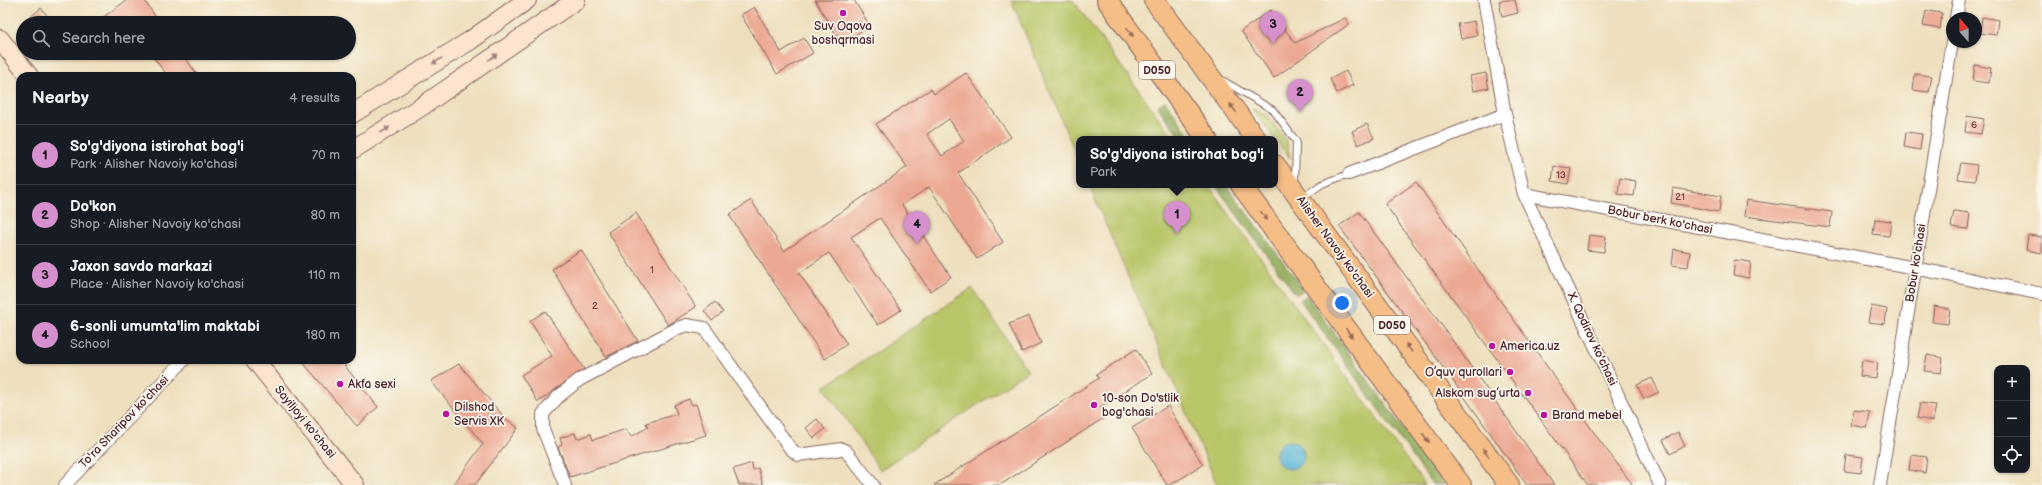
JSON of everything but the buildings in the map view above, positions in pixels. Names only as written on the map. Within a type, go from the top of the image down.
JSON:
[{"type":"main road","points":[[356,112],[471,40],[527,0]]},
{"type":"main road","points":[[356,148],[421,107],[576,0]]},
{"type":"main road","name":"D050","points":[[1107,0],[1206,136]]},
{"type":"main road","points":[[1154,0],[1254,136]]},
{"type":"main road","points":[[0,39],[16,59]]},
{"type":"main road","points":[[16,60],[26,72]]},
{"type":"main road","name":"Alisher Navoiy ko'chasi","points":[[1278,169],[1509,485]]},
{"type":"main road","points":[[1243,188],[1460,485]]},
{"type":"main road","name":"Sayiljoyi ko'chasi","points":[[258,364],[355,485]]},
{"type":"street","points":[[1484,0],[1505,114],[1524,194]]},
{"type":"street","points":[[1957,12],[1959,0]]},
{"type":"street","name":"Bobur ko'chasi","points":[[1880,485],[1951,48]]},
{"type":"street","points":[[1349,174],[1505,114]]},
{"type":"street","name":"Bobur berk ko'chasi","points":[[1524,194],[1915,268],[2042,294]]},
{"type":"street","name":"X. Qodirov ko'chasi","points":[[1524,194],[1660,485]]},
{"type":"street","points":[[565,485],[543,429],[543,414],[558,397],[579,380],[678,328],[687,325],[704,328],[790,448],[798,455],[842,449],[846,451],[873,485]]},
{"type":"street","name":"To'ra Sharipov ko'chasi","points":[[65,485],[180,364]]},
{"type":"lane","points":[[1206,71],[1273,110],[1296,141],[1298,195],[1349,174]]},
{"type":"green space","points":[[1011,0],[1073,0],[1172,136],[1076,136],[1076,155]]},
{"type":"green space","points":[[1165,101],[1190,136],[1180,136],[1157,106]]},
{"type":"green space","points":[[1252,109],[1267,115],[1287,142],[1290,158],[1278,143],[1278,136],[1273,136]]},
{"type":"green space","points":[[1090,188],[1210,188],[1425,485],[1217,485]]},
{"type":"green space","points":[[1217,188],[1228,188],[1304,290],[1296,295]]},
{"type":"green space","points":[[972,288],[1028,371],[880,470],[824,387]]},
{"type":"green space","points":[[1307,295],[1444,485],[1433,485],[1300,300]]},
{"type":"water","points":[[1290,441],[1300,445],[1304,455],[1300,465],[1290,469],[1280,465],[1276,455],[1280,445]]},
{"type":"place","name":"Suv Oqova boshqrmasi","points":[[843,13]]},
{"type":"place","name":"Jaxon savdo markazi","points":[[1273,44]]},
{"type":"place","name":"Do'kon","points":[[1300,112]]},
{"type":"place","name":"So'g'diyona istirohat bog'i","points":[[1177,234]]},
{"type":"place","name":"6-sonli umumta'lim maktabi","points":[[917,244]]},
{"type":"place","name":"America.uz","points":[[1492,346]]},
{"type":"place","name":"O’quv qurollari","points":[[1510,372]]},
{"type":"place","name":"Akfa sexi","points":[[340,384]]},
{"type":"place","name":"Alskom sug’urta","points":[[1528,393]]},
{"type":"place","name":"10-son Do'stlik bog'chasi","points":[[1094,405]]},
{"type":"place","name":"Dilshod Servis XK","points":[[446,414]]},
{"type":"place","name":"Brand mebel","points":[[1544,415]]}]
